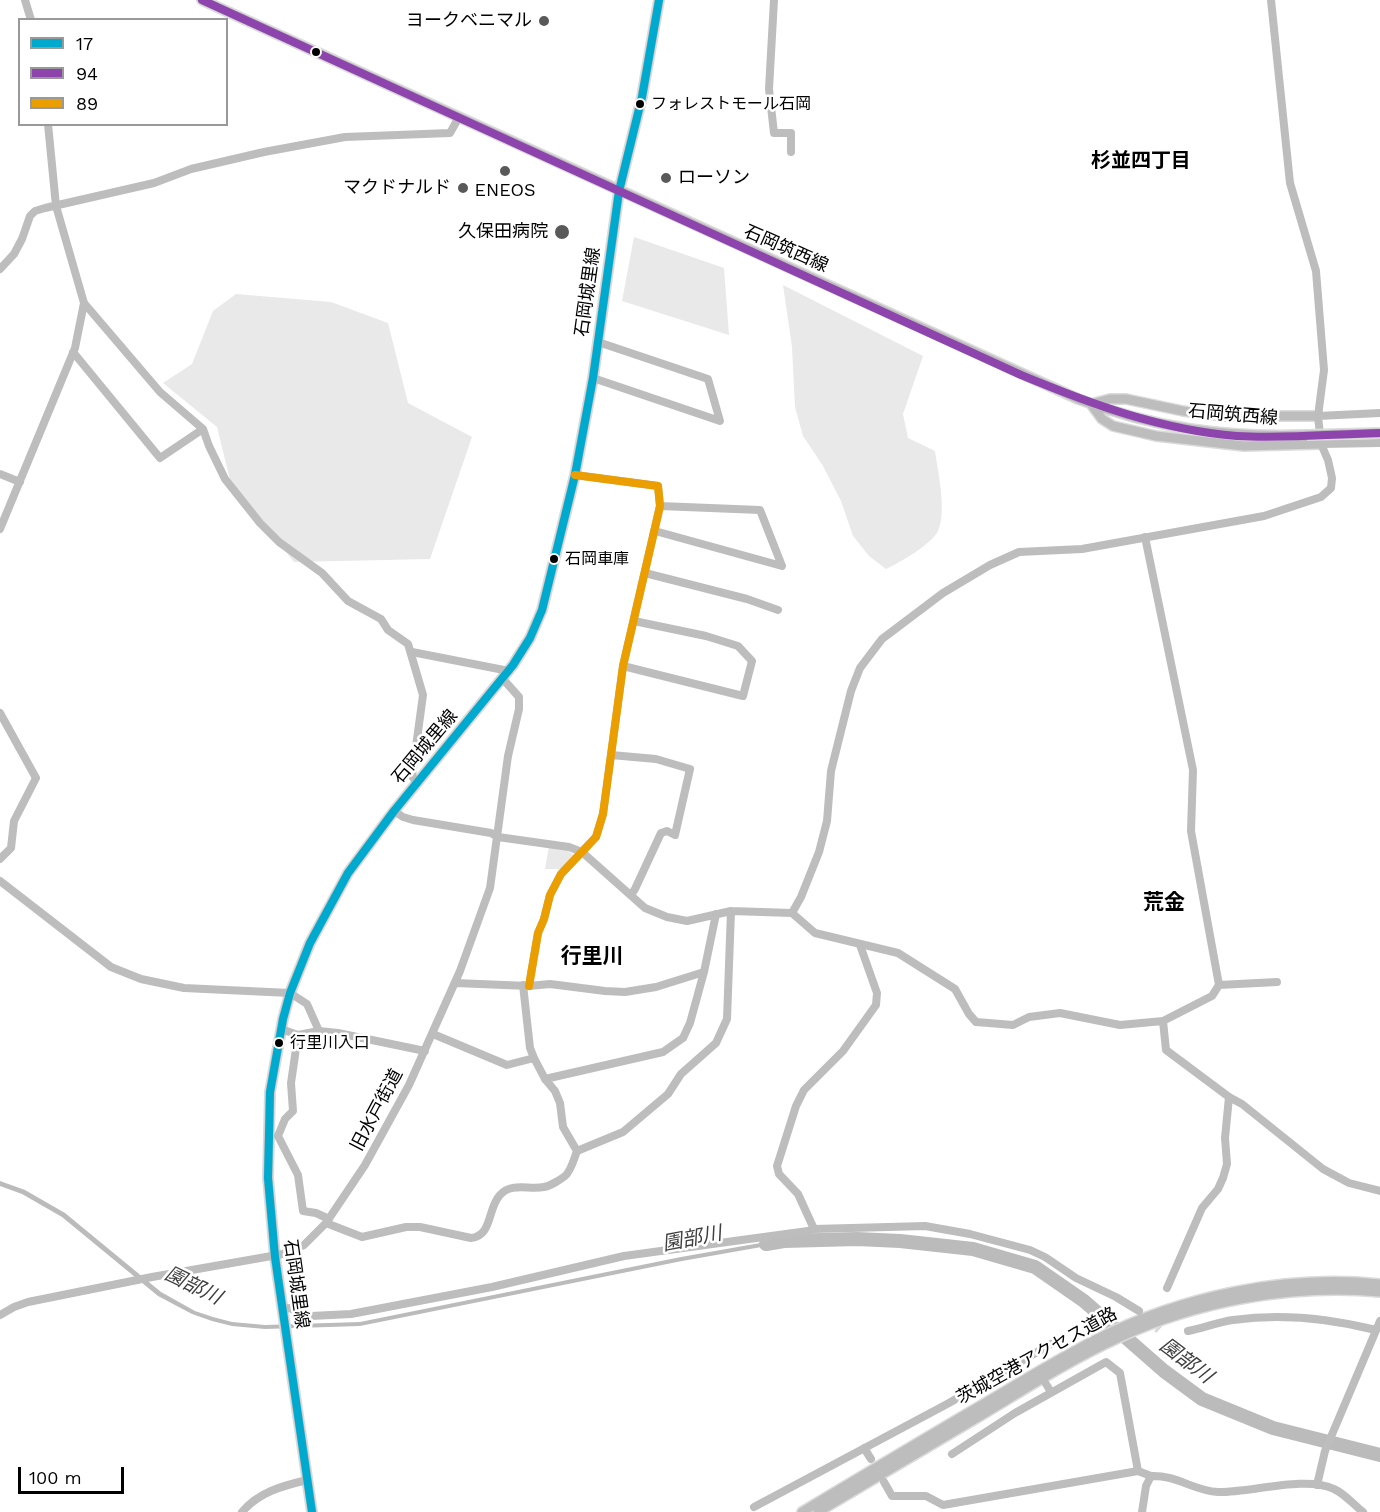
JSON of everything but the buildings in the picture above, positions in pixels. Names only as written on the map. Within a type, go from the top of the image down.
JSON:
[{"type":"main road","name":"石岡筑西線","points":[[202,0],[1021,375],[1091,404],[1149,421],[1210,433],[1256,436],[1380,433]]},
{"type":"main road","name":"石岡城里線","points":[[312,1512],[275,1257],[269,1197],[270,1092],[281,1029],[290,993],[310,943],[338,890],[361,854],[394,811],[506,675],[530,638],[546,600],[575,475],[593,378],[619,191],[642,97],[659,0]]},
{"type":"main road","points":[[1318,416],[1224,416],[1126,399],[1110,399],[1091,404],[1102,418],[1113,426],[1156,436],[1244,446],[1322,444]]},
{"type":"main road","name":"茨城空港アクセス道路","points":[[818,1512],[1139,1320],[1257,1296],[1376,1288]]},
{"type":"main road","name":"茨城空港アクセス道路","points":[[802,1512],[1049,1365],[1113,1335]]},
{"type":"street","points":[[25,0],[30,18]]},
{"type":"street","points":[[774,0],[769,89],[774,133],[791,133],[791,152]]},
{"type":"street","points":[[792,913],[819,852],[826,821],[831,771],[851,691],[860,668],[882,639],[943,593],[990,565],[1019,552],[1082,549],[1264,516],[1321,497],[1330,488],[1332,478],[1322,444],[1318,416],[1324,370],[1316,271],[1290,183],[1271,0]]},
{"type":"street","points":[[0,269],[14,254],[30,216],[35,211],[154,183],[192,169],[264,152],[345,137],[450,133],[459,117]]},
{"type":"street","points":[[48,126],[56,206],[84,303],[160,392],[203,429],[225,479],[260,523],[279,542],[322,573],[348,601],[381,619],[388,630],[408,644],[423,695],[412,776],[417,783]]},
{"type":"street","points":[[0,529],[73,352],[84,303]]},
{"type":"street","points":[[593,378],[720,421],[708,380],[598,342]]},
{"type":"street","points":[[73,352],[160,458],[203,429]]},
{"type":"street","points":[[1318,416],[1380,413]]},
{"type":"street","points":[[1322,444],[1380,443]]},
{"type":"street","points":[[0,474],[20,482]]},
{"type":"street","points":[[575,475],[658,486],[660,506],[623,666],[602,817],[596,837],[561,874],[550,895],[544,920],[538,933],[526,986],[530,1048],[545,1079],[555,1091],[560,1103],[563,1127],[577,1151]]},
{"type":"street","points":[[655,531],[783,566],[760,510],[660,506]]},
{"type":"street","points":[[394,811],[413,820],[491,833],[498,837],[569,847],[582,852],[645,908],[667,917],[687,921],[731,911],[792,913],[815,933],[898,953],[955,989],[976,1022],[1013,1025],[1029,1017],[1060,1013],[1120,1025],[1163,1021],[1212,996],[1219,985],[1191,831],[1193,770],[1145,537]]},
{"type":"street","points":[[645,573],[747,599],[778,610]]},
{"type":"street","points":[[623,666],[743,696],[752,661],[738,646],[706,636],[634,621]]},
{"type":"street","points":[[412,652],[506,675]]},
{"type":"street","name":"旧水戸街道","points":[[0,1315],[28,1302],[130,1281],[275,1257],[304,1245],[328,1221],[365,1165],[425,1051],[455,983],[490,888],[508,756],[519,709],[519,697],[506,675]]},
{"type":"street","points":[[0,713],[36,778],[14,821],[11,848],[0,859]]},
{"type":"street","points":[[611,755],[656,759],[690,769],[675,835],[667,831],[661,833],[631,895]]},
{"type":"street","points":[[0,881],[111,967],[141,979],[184,988],[290,993],[306,1004],[319,1031]]},
{"type":"street","points":[[298,1035],[291,1083],[293,1111],[285,1119],[278,1137],[298,1175],[303,1211],[316,1213],[362,1237],[406,1227],[420,1227],[471,1238],[478,1237],[485,1231],[493,1204],[501,1193],[511,1188],[546,1187],[566,1175],[577,1151],[623,1132],[668,1094],[681,1074],[716,1043],[727,1019],[731,911]]},
{"type":"street","points":[[545,1079],[663,1052],[678,1043],[690,1023],[716,914]]},
{"type":"street","points":[[814,1229],[798,1194],[779,1174],[777,1166],[796,1106],[804,1090],[843,1052],[876,1005],[877,993],[860,945]]},
{"type":"street","points":[[455,983],[526,986],[550,984],[605,992],[625,992],[656,987],[704,972]]},
{"type":"street","points":[[1219,985],[1277,982]]},
{"type":"street","points":[[1163,1021],[1166,1050],[1229,1097],[1242,1104],[1323,1169],[1348,1183],[1380,1191]]},
{"type":"street","points":[[281,1029],[298,1035],[319,1031],[425,1051]]},
{"type":"street","points":[[433,1034],[507,1065],[534,1058]]},
{"type":"street","points":[[1167,1288],[1202,1208],[1218,1189],[1223,1178],[1227,1164],[1229,1097]]},
{"type":"street","points":[[283,1313],[290,1308],[301,1315],[311,1316],[351,1314],[492,1287],[624,1256],[814,1229],[925,1226],[970,1234],[1030,1250],[1045,1257],[1076,1278],[1116,1297],[1139,1320]]},
{"type":"street","points":[[1188,1332],[1233,1320],[1292,1315],[1342,1321],[1376,1330]]},
{"type":"street","points":[[1317,1485],[1324,1450],[1380,1321]]},
{"type":"street","points":[[754,1507],[949,1403],[1052,1344]]},
{"type":"street","points":[[1030,1356],[1035,1364]]},
{"type":"street","points":[[952,1454],[1051,1392],[1106,1362],[1120,1373],[1138,1471]]},
{"type":"street","points":[[1046,1384],[1051,1392]]},
{"type":"street","points":[[864,1448],[871,1459]]},
{"type":"street","points":[[884,1482],[892,1496],[926,1496],[943,1505],[1138,1471],[1151,1476],[1164,1475],[1206,1491],[1221,1492],[1261,1487],[1317,1485],[1337,1491],[1363,1512]]},
{"type":"street","points":[[1142,1512],[1146,1486],[1151,1476]]},
{"type":"street","points":[[242,1512],[251,1502],[268,1492],[307,1480]]},
{"type":"shaded area","points":[[634,237],[724,268],[729,335],[622,301]]},
{"type":"shaded area","points":[[783,285],[923,356],[903,414],[908,438],[935,451],[941,492],[941,523],[935,536],[929,542],[907,558],[886,569],[869,556],[853,536],[841,501],[823,466],[803,436],[795,407],[792,347]]},
{"type":"shaded area","points":[[236,294],[331,302],[388,323],[408,403],[472,437],[430,559],[294,562],[231,484],[217,427],[163,383],[192,364],[213,311]]},
{"type":"shaded area","points":[[549,846],[565,849],[575,856],[563,869],[545,869]]},
{"type":"shaded area","points":[[0,1181],[25,1190],[65,1213],[161,1292],[195,1311],[232,1322],[265,1325],[360,1322],[681,1257],[783,1239],[784,1243],[682,1261],[360,1326],[265,1329],[232,1326],[212,1321],[192,1314],[158,1296],[62,1217],[22,1194],[0,1186]]},
{"type":"waterway","name":"園部川","points":[[766,1244],[784,1241],[857,1239],[900,1241],[973,1249],[1035,1267],[1084,1301],[1164,1371],[1202,1399],[1273,1428],[1380,1455]]},
{"type":"tunnel","points":[[1148,1320],[1159,1330]]},
{"type":"transit line","name":"94","points":[[202,0],[1021,375],[1074,396],[1154,422],[1209,433],[1273,437],[1380,433]]},
{"type":"transit line","name":"17","points":[[312,1512],[275,1257],[268,1178],[270,1092],[283,1019],[290,993],[310,943],[348,873],[394,811],[513,665],[530,638],[542,610],[575,475],[593,378],[619,191],[642,97],[659,0]]},
{"type":"transit line","name":"89","points":[[529,986],[538,933],[550,895],[561,874],[596,837],[603,814],[623,666],[660,506],[658,486],[575,475]]},
{"type":"place","name":"ヨークベニマル","points":[[544,21]]},
{"type":"place","name":"フォレストモール石岡","points":[[640,104]]},
{"type":"place","name":"ENEOS","points":[[505,171]]},
{"type":"place","name":"ローソン","points":[[666,178]]},
{"type":"place","name":"マクドナルド","points":[[463,188]]},
{"type":"place","name":"久保田病院","points":[[562,232]]},
{"type":"place","name":"石岡車庫","points":[[554,559]]},
{"type":"place","name":"行里川入口","points":[[279,1043]]},
{"type":"district","name":"杉並四丁目","points":[[1141,161]]},
{"type":"district","name":"荒金","points":[[1164,903]]},
{"type":"district","name":"行里川","points":[[592,957]]}]
